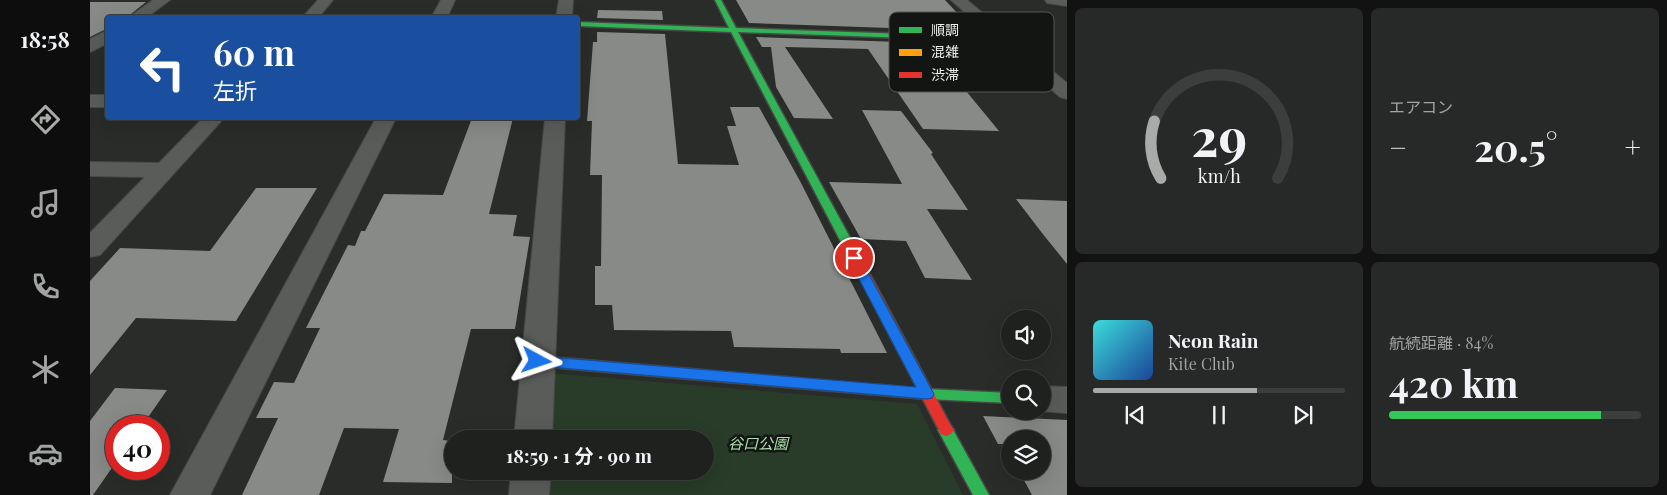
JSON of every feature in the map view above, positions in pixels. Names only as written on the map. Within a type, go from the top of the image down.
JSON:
[{"type":"street","points":[[140,15],[162,0]]},
{"type":"street","points":[[312,15],[326,0]]},
{"type":"street","points":[[440,15],[448,0]]},
{"type":"street","points":[[564,15],[566,0]]},
{"type":"street","points":[[718,0],[981,495]]},
{"type":"street","points":[[958,0],[972,12]]},
{"type":"street","points":[[1052,0],[1067,2]]},
{"type":"street","points":[[580,24],[889,35]]},
{"type":"street","points":[[90,47],[105,37]]},
{"type":"street","points":[[1054,82],[1067,93]]},
{"type":"street","points":[[90,101],[105,101]]},
{"type":"street","points":[[90,249],[212,120]]},
{"type":"street","points":[[190,495],[385,120]]},
{"type":"street","points":[[533,430],[555,120]]},
{"type":"street","points":[[90,169],[164,170]]},
{"type":"street","points":[[537,361],[927,394],[1001,398]]},
{"type":"street","points":[[1051,399],[1067,400]]},
{"type":"street","points":[[529,495],[530,480]]},
{"type":"green space","name":"谷口公園","points":[[550,373],[917,404],[963,495],[546,495],[546,480],[714,480],[714,430],[547,430]]},
{"type":"building","points":[[736,0],[945,0],[956,12],[889,12],[889,28],[749,23]]},
{"type":"building","points":[[90,2],[146,2],[130,15],[105,15],[105,30],[90,37]]},
{"type":"building","points":[[598,10],[662,11],[663,20],[597,18]]},
{"type":"building","points":[[597,32],[665,34],[678,164],[739,165],[727,126],[736,126],[730,107],[759,107],[800,181],[887,353],[841,353],[840,349],[734,347],[731,331],[614,330],[612,305],[595,305],[595,266],[601,266],[602,175],[590,175],[592,121],[587,121],[593,42],[597,42]]},
{"type":"building","points":[[756,37],[889,42],[889,80],[868,49],[785,47],[833,119],[794,118],[776,87],[771,47],[762,47]]},
{"type":"building","points":[[898,92],[967,92],[999,131],[923,129]]},
{"type":"building","points":[[862,110],[901,111],[933,153],[931,154],[968,210],[927,209],[972,280],[925,278],[906,241],[861,239],[829,182],[902,184]]},
{"type":"building","points":[[471,120],[512,120],[489,214],[517,215],[513,236],[530,237],[515,329],[471,329],[444,430],[444,480],[452,480],[452,483],[383,482],[399,429],[344,428],[319,495],[242,495],[278,418],[256,418],[274,382],[294,383],[320,328],[306,328],[348,245],[355,246],[361,231],[365,231],[384,194],[443,195]]},
{"type":"building","points":[[256,188],[317,188],[236,321],[136,318],[90,375],[90,281],[120,248],[210,251]]},
{"type":"building","points":[[1016,199],[1067,201],[1067,264],[1042,233]]},
{"type":"building","points":[[115,388],[167,390],[150,415],[105,415],[105,478],[93,495],[90,495],[90,421]]},
{"type":"building","points":[[983,416],[1001,417],[1001,420],[1067,420],[1067,495],[1032,495],[1024,480],[1051,480],[1051,430],[1001,430],[1001,444],[998,444]]},
{"type":"traffic: fast","points":[[718,0],[859,265]]},
{"type":"traffic: fast","points":[[580,24],[889,35]]},
{"type":"traffic: fast","points":[[537,361],[927,394],[1001,398]]},
{"type":"traffic: fast","points":[[946,430],[981,495]]},
{"type":"traffic: jam","points":[[859,265],[946,430]]},
{"type":"route","points":[[537,361],[927,394],[854,258]]}]
